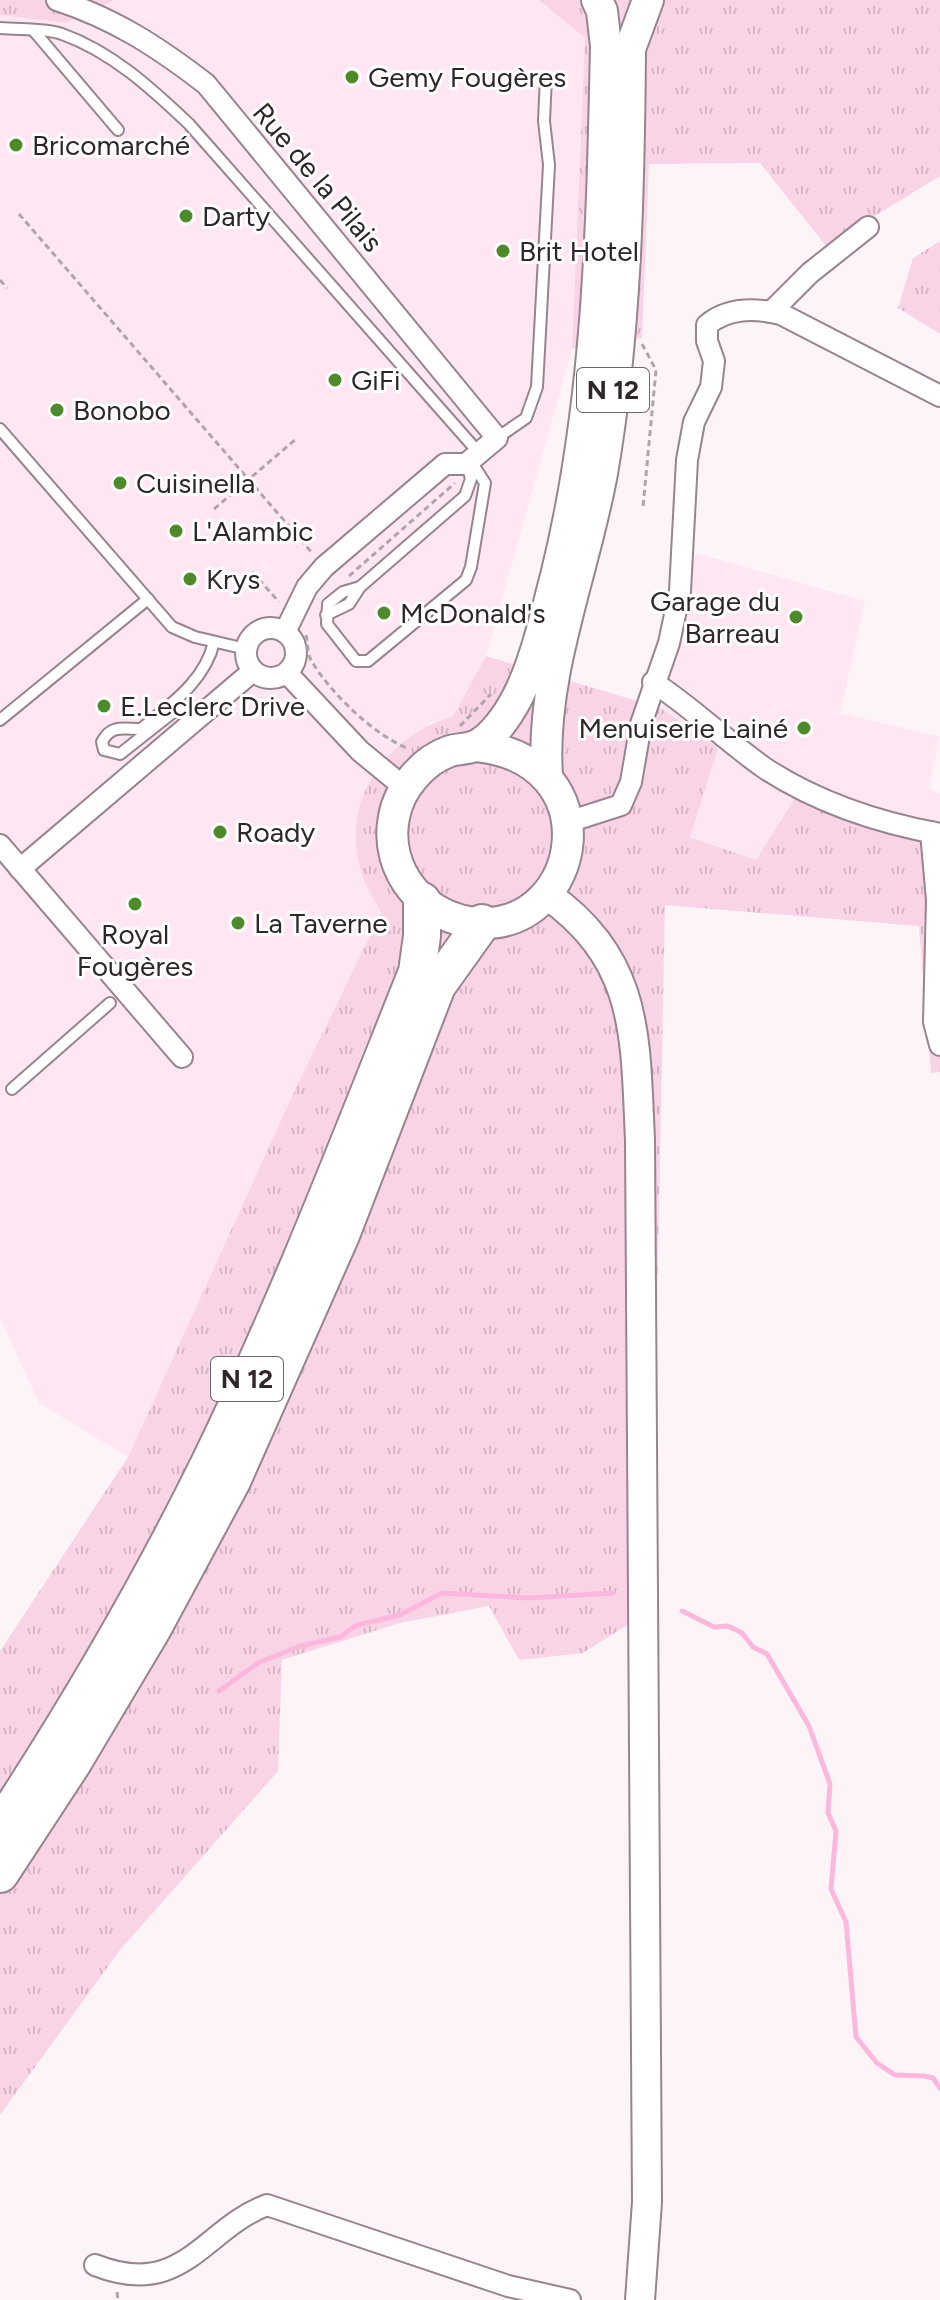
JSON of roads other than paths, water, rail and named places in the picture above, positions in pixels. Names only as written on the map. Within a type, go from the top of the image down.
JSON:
[{"type":"highway","name":"N 12","points":[[0,1827],[53,1744],[209,1464],[315,1225],[417,972],[422,936],[422,901]]},
{"type":"highway","name":"N 12","points":[[0,1874],[72,1764],[153,1628],[232,1481],[341,1235],[437,986],[482,923]]},
{"type":"main road","name":"N 12","points":[[477,746],[493,733],[516,699],[542,631],[578,478],[592,369],[600,231],[606,46],[602,11],[597,0]]},
{"type":"main road","name":"N 12","points":[[547,776],[545,738],[550,694],[584,563],[602,472],[617,366],[630,49],[648,0]]},
{"type":"main road","points":[[477,746],[503,749],[527,759],[547,776],[561,798],[568,822],[568,848],[560,872],[546,894],[528,909],[506,919],[482,923],[450,917],[422,901],[403,877],[393,848],[394,817],[405,788],[423,766],[449,752],[477,746]]},
{"type":"main road","points":[[546,894],[575,914],[601,947],[619,979],[635,1029],[640,1140],[647,2202],[640,2300]]},
{"type":"street","name":"Rue de la Pilais","points":[[57,0],[102,15],[156,45],[206,84],[497,438]]},
{"type":"street","points":[[771,312],[810,273],[868,227]]},
{"type":"street","points":[[568,822],[621,805],[631,782],[653,682],[669,643],[687,460],[694,422],[711,387],[714,361],[707,341],[707,325],[718,315],[754,308],[771,312],[940,396]]},
{"type":"street","points":[[285,632],[307,587],[324,567],[445,464],[472,459],[497,438]]},
{"type":"street","points":[[272,628],[285,632],[296,652],[287,673],[266,678],[253,671],[246,649],[258,632],[272,628]]},
{"type":"street","points":[[20,869],[253,671]]},
{"type":"street","points":[[287,673],[360,751],[405,788]]},
{"type":"street","points":[[653,682],[764,767],[799,789],[854,811],[936,833],[934,1022],[940,1045]]},
{"type":"street","points":[[0,845],[182,1057]]},
{"type":"street","points":[[95,2265],[116,2276],[154,2277],[183,2269],[251,2211],[267,2205],[508,2286],[570,2300]]},
{"type":"lane","points":[[0,28],[60,33],[99,52],[144,81],[189,124],[472,459],[485,483],[466,580],[362,663],[327,624],[328,604],[343,592],[360,587],[465,496],[471,479],[472,459]]},
{"type":"lane","points":[[34,31],[118,130]]},
{"type":"lane","points":[[497,438],[526,418],[537,387],[549,165],[544,121],[546,77]]},
{"type":"lane","points":[[0,429],[172,627],[214,642],[246,649]]},
{"type":"lane","points":[[0,720],[148,599]]},
{"type":"lane","points":[[213,704],[172,713],[120,754],[104,750],[102,742],[106,734],[116,728],[141,729],[187,690],[199,677],[214,642]]},
{"type":"lane","points":[[12,1089],[110,1003]]},
{"type":"waterway","points":[[219,1691],[258,1663],[297,1647],[340,1637],[357,1625],[400,1615],[442,1593],[528,1598],[613,1593]]},
{"type":"waterway","points":[[682,1611],[714,1627],[728,1626],[742,1633],[753,1647],[767,1654],[809,1726],[830,1784],[828,1813],[836,1831],[831,1889],[846,1922],[856,2037],[877,2063],[895,2075],[933,2078],[940,2088]]},
{"type":"place","name":"Gemy Fougères","points":[[352,77]]},
{"type":"place","name":"Bricomarché","points":[[16,145]]},
{"type":"place","name":"Darty","points":[[186,216]]},
{"type":"place","name":"Brit Hotel","points":[[503,251]]},
{"type":"place","name":"GiFi","points":[[335,380]]},
{"type":"place","name":"Bonobo","points":[[57,410]]},
{"type":"place","name":"Cuisinella","points":[[120,483]]},
{"type":"place","name":"L'Alambic","points":[[176,531]]},
{"type":"place","name":"Krys","points":[[190,579]]},
{"type":"place","name":"McDonald's","points":[[384,613]]},
{"type":"place","name":"Garage du Barreau","points":[[796,617]]},
{"type":"place","name":"E.Leclerc Drive","points":[[104,706]]},
{"type":"place","name":"Menuiserie Lainé","points":[[804,728]]},
{"type":"place","name":"Roady","points":[[220,832]]},
{"type":"place","name":"Royal Fougères","points":[[135,904]]},
{"type":"place","name":"La Taverne","points":[[238,923]]}]
